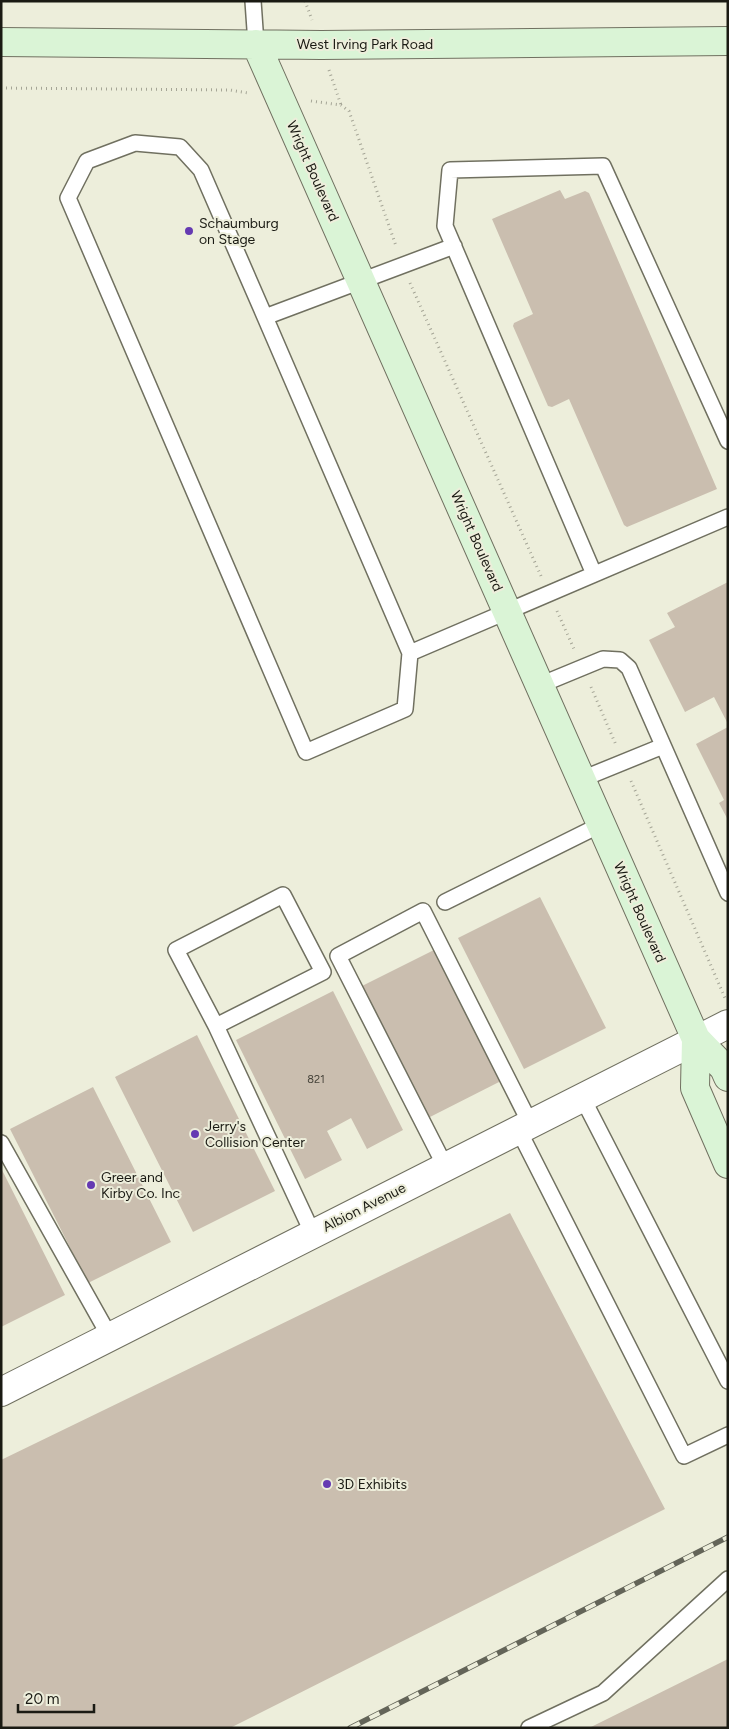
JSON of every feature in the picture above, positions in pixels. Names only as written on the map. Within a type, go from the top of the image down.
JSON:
[{"type":"street","name":"West Irving Park Road","points":[[1,42],[256,44],[728,41]]},
{"type":"street","name":"Wright Boulevard","points":[[256,44],[696,1039],[724,1068],[728,1077]]},
{"type":"street","name":"Albion Avenue","points":[[1,1392],[728,1024]]},
{"type":"street","name":"Wright Boulevard","points":[[696,1039],[695,1088],[728,1164]]},
{"type":"lane","points":[[253,1],[256,44]]},
{"type":"lane","points":[[135,143],[180,147],[201,170],[410,653],[405,709],[306,752],[68,198],[87,161],[135,143]]},
{"type":"lane","points":[[594,574],[446,226],[450,170],[602,166],[728,441]]},
{"type":"lane","points":[[264,317],[454,246]]},
{"type":"lane","points":[[410,653],[728,518]]},
{"type":"lane","points":[[540,685],[582,666],[603,659],[620,660],[629,668],[728,893]]},
{"type":"lane","points":[[582,779],[663,746]]},
{"type":"lane","points":[[445,902],[602,824]]},
{"type":"lane","points":[[216,1026],[323,972],[284,895],[176,950],[216,1026],[313,1234]]},
{"type":"lane","points":[[445,1166],[338,956],[423,911],[524,1126],[684,1456],[728,1435]]},
{"type":"lane","points":[[582,1097],[728,1381]]},
{"type":"lane","points":[[1,1143],[110,1337]]},
{"type":"lane","points":[[529,1728],[603,1694],[728,1579]]},
{"type":"path","points":[[1,88],[230,90]]},
{"type":"path","points":[[342,105],[349,111],[417,301],[582,666],[728,1004]]},
{"type":"building","points":[[560,190],[565,199],[585,191],[589,193],[717,489],[627,527],[624,525],[569,399],[552,407],[548,406],[513,326],[514,323],[533,314],[492,219]]},
{"type":"building","points":[[728,582],[728,724],[714,697],[685,712],[649,640],[675,627],[667,613]]},
{"type":"building","points":[[728,727],[728,820],[719,803],[724,800],[696,744]]},
{"type":"building","points":[[540,897],[606,1028],[524,1069],[458,938]]},
{"type":"building","points":[[434,950],[501,1081],[428,1118],[362,986]]},
{"type":"building","points":[[333,991],[403,1130],[367,1149],[351,1118],[327,1131],[342,1160],[305,1179],[236,1040]]},
{"type":"building","name":"Jerry's Collision Center","points":[[197,1035],[275,1191],[193,1232],[115,1077]]},
{"type":"building","name":"Greer and Kirby Co. Inc","points":[[93,1087],[171,1242],[88,1283],[10,1129]]},
{"type":"building","points":[[1,1168],[65,1295],[1,1327]]},
{"type":"building","name":"3D Exhibits","points":[[510,1213],[665,1509],[230,1728],[1,1728],[1,1460]]},
{"type":"building","points":[[728,1659],[728,1728],[589,1728]]},
{"type":"railway","points":[[350,1728],[728,1537]]},
{"type":"place","name":"Schaumburg on Stage","points":[[189,231]]},
{"type":"place","name":"Jerry's Collision Center","points":[[195,1134]]},
{"type":"place","name":"Greer and Kirby Co. Inc","points":[[91,1185]]},
{"type":"place","name":"3D Exhibits","points":[[327,1484]]}]
